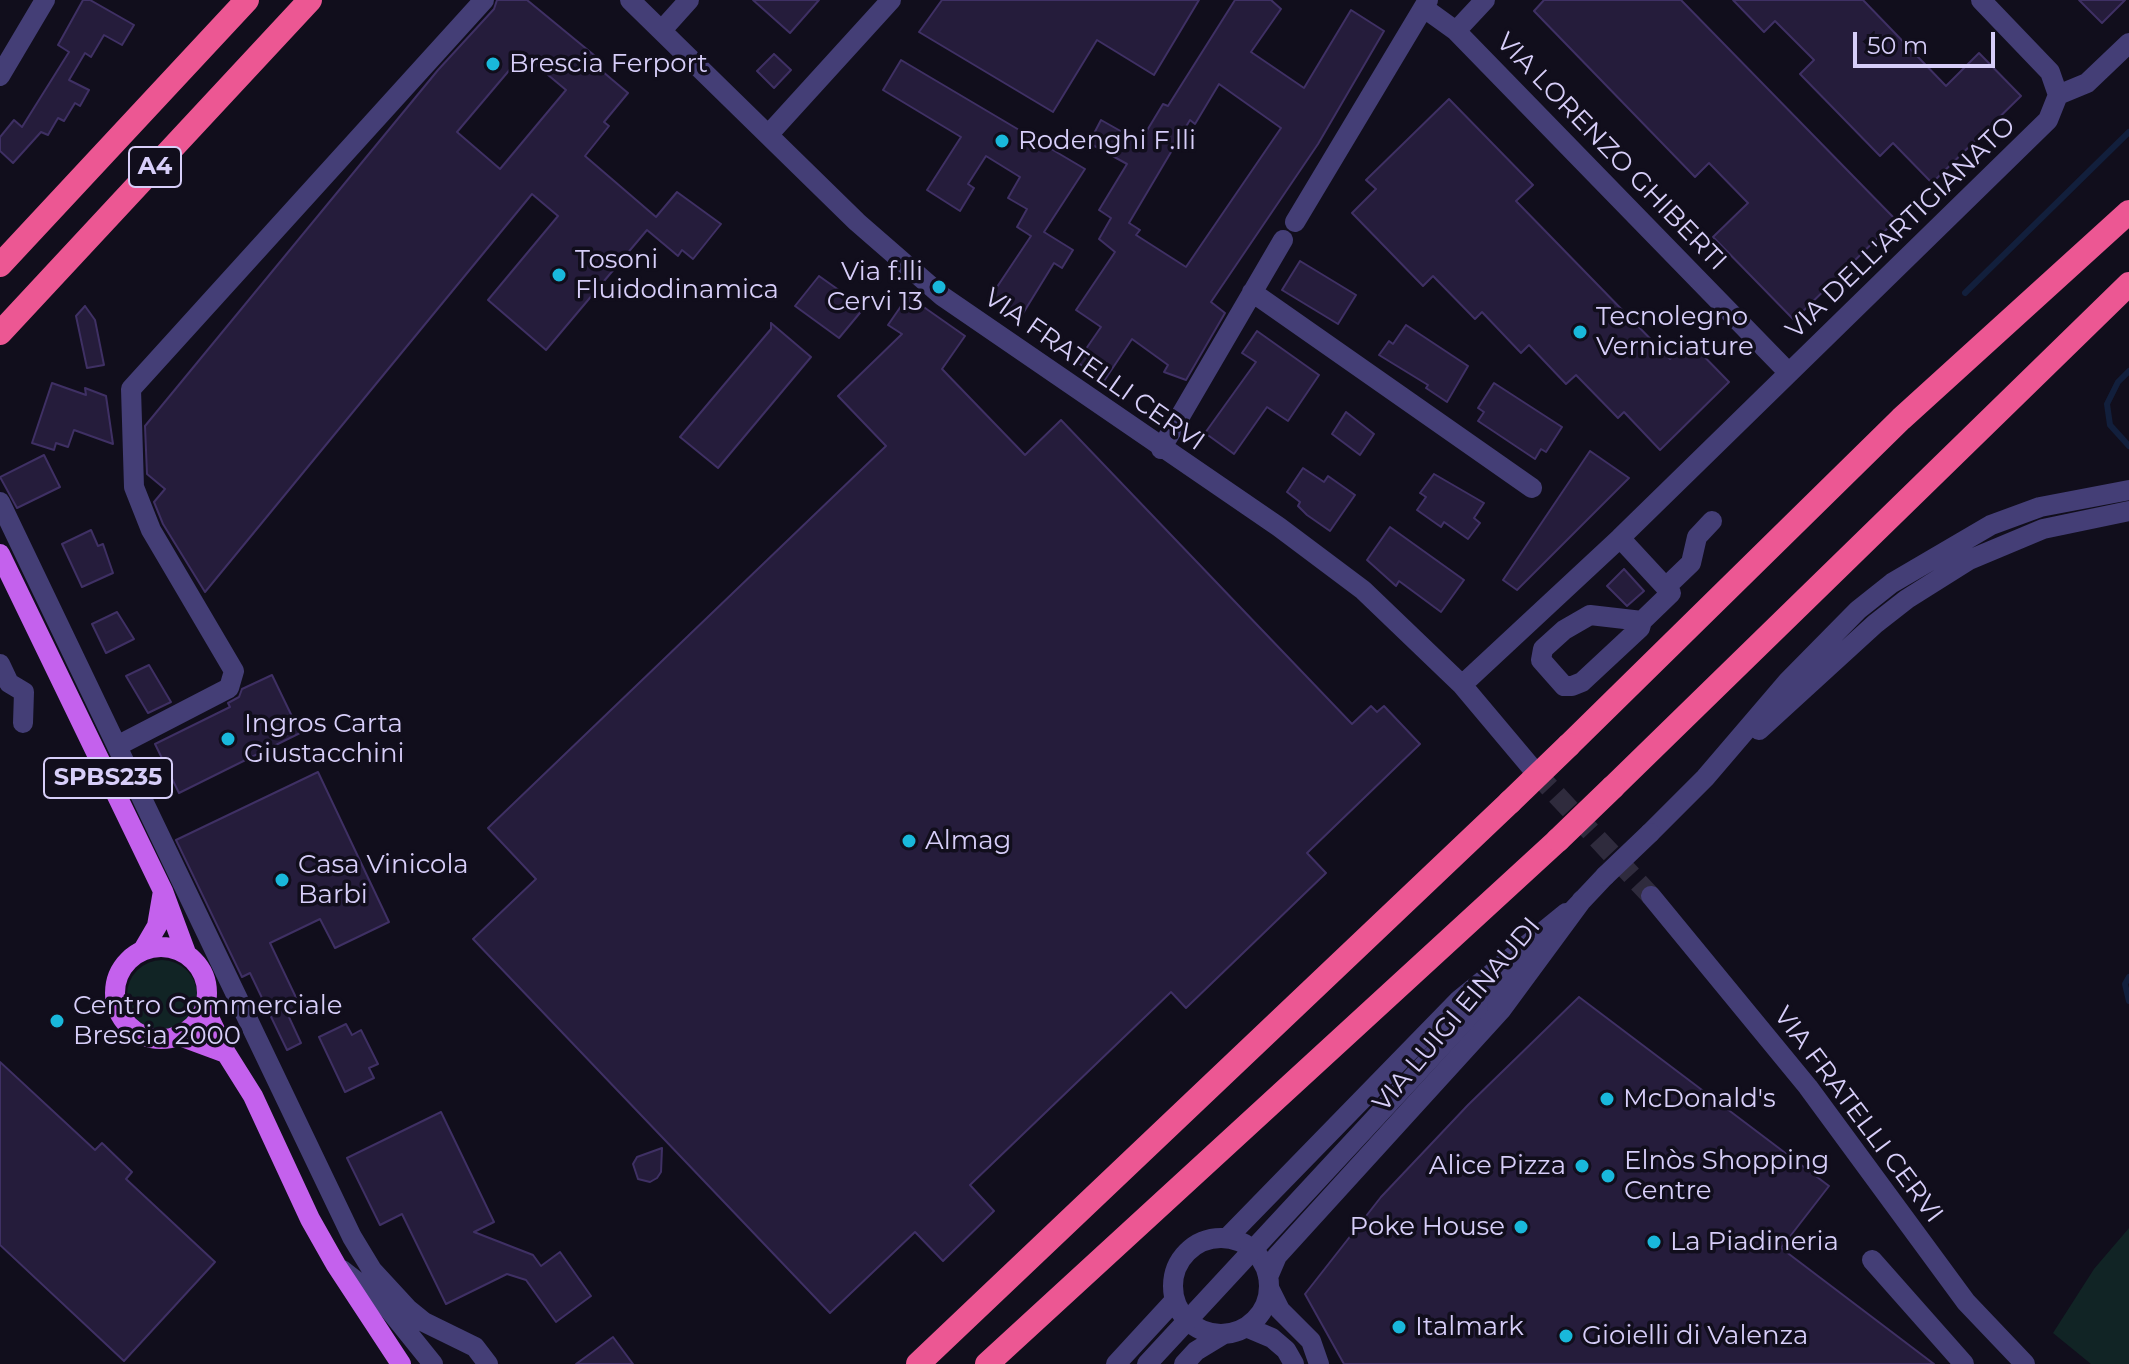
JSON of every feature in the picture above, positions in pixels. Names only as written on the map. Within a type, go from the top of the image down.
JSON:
[{"type":"highway","name":"A4","points":[[0,265],[247,0]]},
{"type":"highway","name":"A4","points":[[0,333],[310,0]]},
{"type":"highway","points":[[918,1364],[1510,802],[1901,419],[2129,212]]},
{"type":"highway","points":[[987,1364],[1558,840],[2129,284]]},
{"type":"main road","name":"SPBS235","points":[[0,554],[163,891],[186,953],[205,978],[208,994],[205,1009],[226,1053],[253,1096],[336,1265],[401,1364]]},
{"type":"main road","points":[[163,891],[157,926],[143,950],[121,969],[115,998],[119,1012],[139,1034],[162,1040],[180,1036],[197,1023],[205,1009]]},
{"type":"main road","points":[[143,950],[172,947],[186,953]]},
{"type":"main road","points":[[180,1036],[226,1053]]},
{"type":"street","points":[[0,76],[45,0]]},
{"type":"street","points":[[117,746],[229,688],[234,671],[151,530],[134,487],[131,389],[484,0]]},
{"type":"street","name":"VIA FRATELLI CERVI","points":[[630,0],[857,222],[931,287],[1161,449],[1279,527],[1363,590],[1462,685],[1536,773]]},
{"type":"street","points":[[662,30],[689,0]]},
{"type":"street","points":[[769,134],[891,0]]},
{"type":"street","points":[[1456,31],[1485,0]]},
{"type":"street","points":[[1981,0],[2050,72],[2058,95],[2087,83],[2129,43]]},
{"type":"street","points":[[1295,222],[1426,4]]},
{"type":"street","name":"VIA LORENZO GHIBERTI","points":[[1426,4],[1456,31],[1789,373]]},
{"type":"street","name":"VIA DELL'ARTIGIANATO","points":[[1462,685],[1620,538],[2048,120],[2058,95]]},
{"type":"street","points":[[1161,449],[1283,240]]},
{"type":"street","points":[[1252,292],[1532,488]]},
{"type":"street","points":[[1705,778],[1788,681],[1858,610],[1892,583],[1991,525],[2040,507],[2129,490]]},
{"type":"street","points":[[0,502],[365,1259],[408,1309],[424,1322],[475,1347],[488,1364]]},
{"type":"street","points":[[1147,1364],[1478,1007],[1605,876],[1705,778],[1875,624],[1947,573],[1999,545],[2043,529],[2129,511]]},
{"type":"street","points":[[1666,587],[1691,563],[1697,537],[1712,521]]},
{"type":"street","points":[[1620,538],[1671,593],[1642,621],[1640,628],[1594,671],[1572,686],[1564,686],[1541,660],[1543,649],[1564,630],[1590,615],[1642,621]]},
{"type":"street","points":[[0,664],[9,683],[24,692],[23,723]]},
{"type":"street","name":"VIA FRATELLI CERVI","points":[[1651,896],[1808,1087],[1966,1302],[2025,1364]]},
{"type":"street","name":"VIA LUIGI EINAUDI","points":[[1175,1300],[1172,1284],[1184,1254],[1197,1244],[1227,1238],[1459,1000],[1510,955],[1582,900]]},
{"type":"street","name":"VIA LUIGI EINAUDI","points":[[1246,1327],[1262,1310],[1277,1256],[1501,1010],[1582,900]]},
{"type":"street","points":[[1227,1238],[1254,1251],[1280,1310],[1311,1341],[1319,1364]]},
{"type":"street","points":[[1872,1260],[1964,1364]]},
{"type":"street","points":[[336,1265],[383,1302],[433,1364]]},
{"type":"street","points":[[1116,1364],[1175,1300],[1193,1326],[1224,1334]]},
{"type":"street","points":[[1184,1364],[1196,1351],[1224,1334],[1246,1327],[1279,1344],[1294,1364]]},
{"type":"green space","points":[[162,960],[187,970],[197,995],[187,1020],[162,1030],[137,1020],[127,995],[137,970]]},
{"type":"green space","points":[[2129,1228],[2129,1364],[2091,1364],[2053,1333],[2094,1269]]},
{"type":"building","points":[[83,0],[90,0],[134,25],[122,45],[104,35],[91,57],[85,53],[69,80],[89,90],[80,106],[75,103],[64,121],[58,118],[48,135],[41,132],[13,163],[0,151],[0,137],[14,120],[22,127],[69,52],[58,45]]},
{"type":"building","points":[[497,0],[527,0],[600,60],[596,66],[628,93],[604,122],[609,126],[585,156],[656,217],[677,192],[721,224],[693,259],[682,250],[678,256],[647,230],[546,350],[488,300],[558,216],[532,194],[205,592],[163,524],[154,502],[165,489],[147,474],[145,426],[438,70],[494,9]],"holes":[[[523,54],[566,90],[500,169],[457,132]]]},
{"type":"building","points":[[753,0],[819,0],[790,33]]},
{"type":"building","points":[[942,0],[1199,0],[1154,75],[1097,40],[1053,112],[919,32]]},
{"type":"building","points":[[1235,0],[1271,0],[1281,9],[1251,52],[1304,88],[1351,10],[1384,31],[1318,144],[1211,302],[1225,313],[1186,380],[1164,372],[1168,365],[1132,339],[1104,381],[1077,362],[1101,327],[1076,310],[1115,252],[1099,239],[1111,218],[1099,210],[1127,164],[1089,143],[1101,120],[1140,142],[1163,104],[1168,106]],"holes":[[[1219,84],[1281,128],[1186,267],[1136,235],[1140,230],[1129,223],[1190,120],[1195,124]]]},
{"type":"building","points":[[1544,0],[1681,0],[1896,220],[1794,320],[1713,237],[1748,203],[1709,163],[1695,177],[1534,11]]},
{"type":"building","points":[[1733,0],[1863,0],[1946,86],[1979,53],[2021,96],[1932,183],[1893,143],[1880,156],[1800,74],[1814,60],[1775,21],[1764,32]]},
{"type":"building","points":[[2079,0],[2125,0],[2102,23]]},
{"type":"building","points":[[774,54],[791,70],[774,88],[757,71]]},
{"type":"building","name":"Rodenghi F.lli","points":[[901,60],[1085,169],[1044,232],[1073,250],[1062,268],[1054,263],[1022,315],[989,299],[1031,236],[1017,227],[1027,209],[1008,198],[1020,177],[986,156],[968,184],[974,188],[960,211],[927,190],[961,137],[883,90]]},
{"type":"building","points":[[1449,99],[1533,185],[1516,201],[1670,359],[1689,341],[1729,382],[1660,450],[1624,412],[1618,418],[1576,375],[1566,384],[1529,345],[1521,353],[1482,312],[1475,319],[1433,276],[1423,286],[1352,213],[1376,189],[1366,180]]},
{"type":"building","points":[[1300,261],[1356,295],[1338,324],[1282,290]]},
{"type":"building","points":[[819,276],[864,308],[839,338],[795,306]]},
{"type":"building","name":"Almag","points":[[908,296],[965,336],[942,369],[1025,455],[1061,420],[1352,724],[1371,706],[1377,712],[1384,706],[1420,744],[1307,853],[1326,873],[1186,1008],[1171,992],[970,1185],[994,1211],[943,1261],[915,1232],[830,1313],[473,939],[536,879],[488,828],[886,446],[838,396],[902,334],[888,325]]},
{"type":"building","points":[[85,306],[95,320],[104,365],[87,368],[76,316]]},
{"type":"building","points":[[771,323],[811,357],[718,468],[680,437],[771,329]]},
{"type":"building","points":[[1406,325],[1468,366],[1447,402],[1426,388],[1428,385],[1379,355],[1389,341],[1393,344]]},
{"type":"building","points":[[1257,331],[1319,375],[1288,421],[1267,407],[1234,454],[1205,433],[1256,362],[1242,353]]},
{"type":"building","points":[[52,383],[86,395],[85,388],[106,396],[113,444],[74,430],[68,447],[56,443],[54,450],[32,443]]},
{"type":"building","points":[[1494,383],[1562,427],[1546,452],[1541,449],[1535,459],[1478,421],[1484,412],[1478,408]]},
{"type":"building","points":[[1346,412],[1374,434],[1360,455],[1332,434]]},
{"type":"building","points":[[1590,451],[1629,478],[1517,590],[1503,580]]},
{"type":"building","points":[[44,455],[60,487],[17,508],[0,477]]},
{"type":"building","points":[[1303,468],[1324,482],[1328,476],[1355,495],[1330,531],[1307,515],[1298,506],[1300,502],[1287,492]]},
{"type":"building","points":[[1434,474],[1484,503],[1474,518],[1480,523],[1468,539],[1444,522],[1441,527],[1417,510],[1426,497],[1420,493]]},
{"type":"building","points":[[1390,527],[1464,580],[1441,612],[1399,581],[1396,586],[1367,560]]},
{"type":"building","points":[[91,530],[98,546],[103,544],[113,573],[82,587],[62,544]]},
{"type":"building","points":[[1624,569],[1644,591],[1627,606],[1607,586]]},
{"type":"building","points":[[117,612],[134,639],[106,653],[92,624]]},
{"type":"building","points":[[149,665],[171,702],[148,713],[126,676]]},
{"type":"building","name":"Ingros Carta Giustacchini","points":[[272,675],[300,733],[179,793],[155,744],[230,707],[228,703],[239,697],[242,689]]},
{"type":"building","name":"Casa Vinicola Barbi","points":[[318,772],[389,922],[335,948],[320,919],[270,943],[301,1008],[288,1015],[301,1043],[287,1050],[250,973],[242,977],[176,840]]},
{"type":"building","name":"Elnòs Shopping Centre","points":[[1579,997],[1829,1186],[1781,1248],[1934,1364],[1344,1364],[1305,1294],[1381,1197],[1468,1105]]},
{"type":"building","points":[[346,1024],[352,1035],[361,1030],[378,1064],[369,1068],[374,1078],[345,1092],[319,1037]]},
{"type":"building","points":[[0,1062],[95,1150],[102,1143],[132,1172],[126,1179],[215,1262],[124,1361],[0,1245]]},
{"type":"building","points":[[441,1112],[494,1222],[474,1232],[533,1255],[541,1266],[560,1252],[591,1296],[556,1322],[526,1280],[507,1274],[446,1304],[402,1214],[380,1225],[347,1158]]},
{"type":"building","points":[[662,1148],[661,1172],[657,1178],[650,1182],[638,1179],[633,1164],[637,1157]]},
{"type":"building","points":[[613,1337],[633,1364],[576,1364]]},
{"type":"waterway","points":[[1965,293],[2129,132]]},
{"type":"waterway","points":[[2129,371],[2118,382],[2107,404],[2110,425],[2129,446]]},
{"type":"waterway","points":[[2129,977],[2125,984],[2129,1001]]},
{"type":"tunnel","points":[[1536,773],[1651,896]]},
{"type":"place","name":"Brescia Ferport","points":[[493,64]]},
{"type":"place","name":"Rodenghi F.lli","points":[[1002,141]]},
{"type":"place","name":"Tosoni Fluidodinamica","points":[[559,275]]},
{"type":"place","name":"Via f.lli Cervi 13","points":[[939,287]]},
{"type":"place","name":"Tecnolegno Verniciature","points":[[1580,332]]},
{"type":"place","name":"Ingros Carta Giustacchini","points":[[228,739]]},
{"type":"place","name":"Almag","points":[[909,841]]},
{"type":"place","name":"Casa Vinicola Barbi","points":[[282,880]]},
{"type":"place","name":"Centro Commerciale Brescia 2000","points":[[57,1021]]},
{"type":"place","name":"McDonald's","points":[[1607,1099]]},
{"type":"place","name":"Alice Pizza","points":[[1582,1166]]},
{"type":"place","name":"Elnòs Shopping Centre","points":[[1608,1176]]},
{"type":"place","name":"Poke House","points":[[1521,1227]]},
{"type":"place","name":"La Piadineria","points":[[1654,1242]]},
{"type":"place","name":"Italmark","points":[[1399,1327]]},
{"type":"place","name":"Gioielli di Valenza","points":[[1566,1336]]}]
